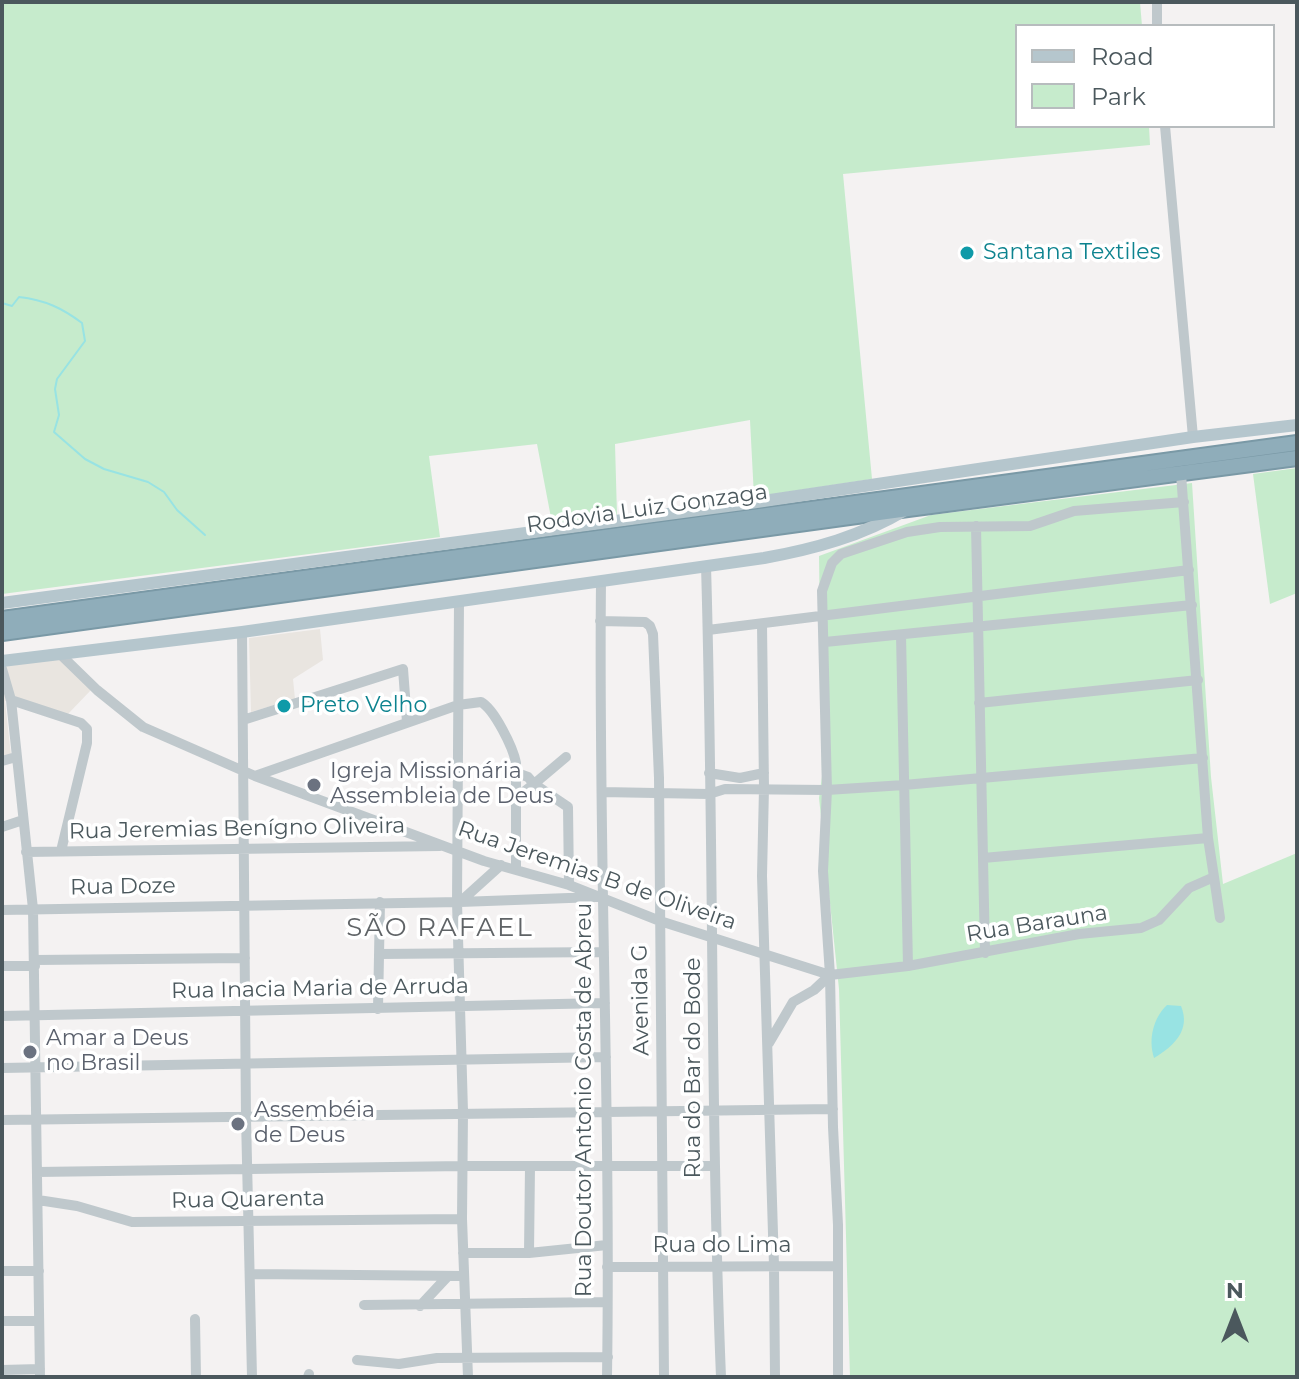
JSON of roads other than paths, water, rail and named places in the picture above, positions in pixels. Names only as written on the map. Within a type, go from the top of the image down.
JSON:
[{"type":"highway","name":"Rodovia Luiz Gonzaga","points":[[2,619],[1297,443]]},
{"type":"highway","name":"Rodovia Luiz Gonzaga","points":[[2,633],[1297,458]]},
{"type":"main road","points":[[2,603],[750,503],[1193,437],[1297,425]]},
{"type":"main road","points":[[2,661],[242,632],[764,558],[821,546],[882,524],[908,509]]},
{"type":"street","points":[[1157,2],[1157,24]]},
{"type":"street","points":[[1165,128],[1193,437]]},
{"type":"street","points":[[1181,474],[1208,838],[1220,918]]},
{"type":"street","points":[[838,1377],[838,1213],[823,858],[827,790],[822,591],[832,563],[841,554],[907,532],[940,527],[1030,526],[1080,510],[1184,502]]},
{"type":"street","points":[[976,526],[985,953]]},
{"type":"street","name":"Rua do Bar do Bode","points":[[706,566],[714,937],[714,1166],[721,1377]]},
{"type":"street","points":[[708,630],[1189,570]]},
{"type":"street","name":"Rua Doutor Antonio Costa de Abreu","points":[[601,582],[601,897],[608,1167],[607,1377]]},
{"type":"street","points":[[459,601],[452,848],[459,902],[462,1219],[468,1377]]},
{"type":"street","points":[[825,642],[1192,605]]},
{"type":"street","name":"Avenida G","points":[[600,621],[645,622],[652,629],[658,793],[664,1377]]},
{"type":"street","points":[[762,624],[762,876],[775,1377]]},
{"type":"street","points":[[242,632],[246,1118],[252,1377]]},
{"type":"street","points":[[901,635],[908,966]]},
{"type":"street","name":"Rua Jeremias B de Oliveira","points":[[61,655],[97,690],[143,727],[255,776],[452,848],[569,885],[660,921],[830,975]]},
{"type":"street","points":[[2,669],[11,700],[33,909],[40,1373],[2,1370]]},
{"type":"street","points":[[243,720],[403,669],[407,722]]},
{"type":"street","points":[[979,703],[1198,680]]},
{"type":"street","points":[[11,700],[81,723],[87,729],[87,743],[61,851]]},
{"type":"street","points":[[255,776],[458,705],[486,704],[512,748],[517,773],[516,868]]},
{"type":"street","points":[[2,761],[16,757]]},
{"type":"street","points":[[516,798],[566,757]]},
{"type":"street","points":[[602,792],[709,794],[720,790],[764,788],[827,790],[1203,758]]},
{"type":"street","points":[[517,773],[528,777],[568,807],[569,885]]},
{"type":"street","points":[[709,773],[740,778],[764,773]]},
{"type":"street","points":[[2,827],[23,820]]},
{"type":"street","points":[[983,858],[1208,838]]},
{"type":"street","name":"Rua Jeremias Benígno Oliveira","points":[[26,852],[452,848]]},
{"type":"street","points":[[459,902],[501,865]]},
{"type":"street","points":[[488,901],[489,876]]},
{"type":"street","name":"Rua Barauna","points":[[830,975],[908,966],[1079,934],[1141,928],[1159,920],[1189,888],[1214,877]]},
{"type":"street","name":"Rua Doze","points":[[2,910],[601,897]]},
{"type":"street","points":[[378,1009],[380,902]]},
{"type":"street","points":[[380,954],[604,952]]},
{"type":"street","points":[[2,966],[245,958]]},
{"type":"street","points":[[768,1044],[793,1002],[814,990],[830,975]]},
{"type":"street","name":"Rua Inacia Maria de Arruda","points":[[2,1016],[605,1003]]},
{"type":"street","points":[[2,1068],[606,1057]]},
{"type":"street","points":[[2,1120],[833,1109]]},
{"type":"street","points":[[529,1253],[530,1166]]},
{"type":"street","points":[[37,1172],[714,1166]]},
{"type":"street","name":"Rua Quarenta","points":[[38,1200],[77,1206],[125,1222],[462,1219]]},
{"type":"street","points":[[463,1253],[529,1253],[607,1245]]},
{"type":"street","name":"Rua do Lima","points":[[607,1267],[837,1266]]},
{"type":"street","points":[[2,1271],[39,1271]]},
{"type":"street","points":[[251,1274],[464,1276]]},
{"type":"street","points":[[420,1306],[448,1276]]},
{"type":"street","points":[[364,1305],[606,1302]]},
{"type":"street","points":[[195,1319],[196,1377]]},
{"type":"street","points":[[2,1321],[39,1321]]},
{"type":"street","points":[[357,1360],[399,1364],[437,1358],[608,1357]]},
{"type":"water","points":[[1167,1005],[1181,1006],[1184,1023],[1174,1043],[1154,1058],[1153,1030],[1158,1016]]},
{"type":"waterway","points":[[2,303],[12,306],[19,297],[37,300],[60,309],[82,323],[85,341],[57,379],[55,389],[59,415],[54,432],[85,459],[104,469],[148,482],[164,492],[177,510],[205,535]]},
{"type":"place","name":"Santana Textiles","points":[[967,253]]},
{"type":"place","name":"Preto Velho","points":[[284,706]]},
{"type":"place","name":"Igreja Missionária Assembleia de Deus","points":[[314,785]]},
{"type":"place","name":"Amar a Deus no Brasil","points":[[30,1052]]},
{"type":"place","name":"Assembéia de Deus","points":[[238,1124]]},
{"type":"district","name":"SÃO RAFAEL","points":[[440,928]]}]
